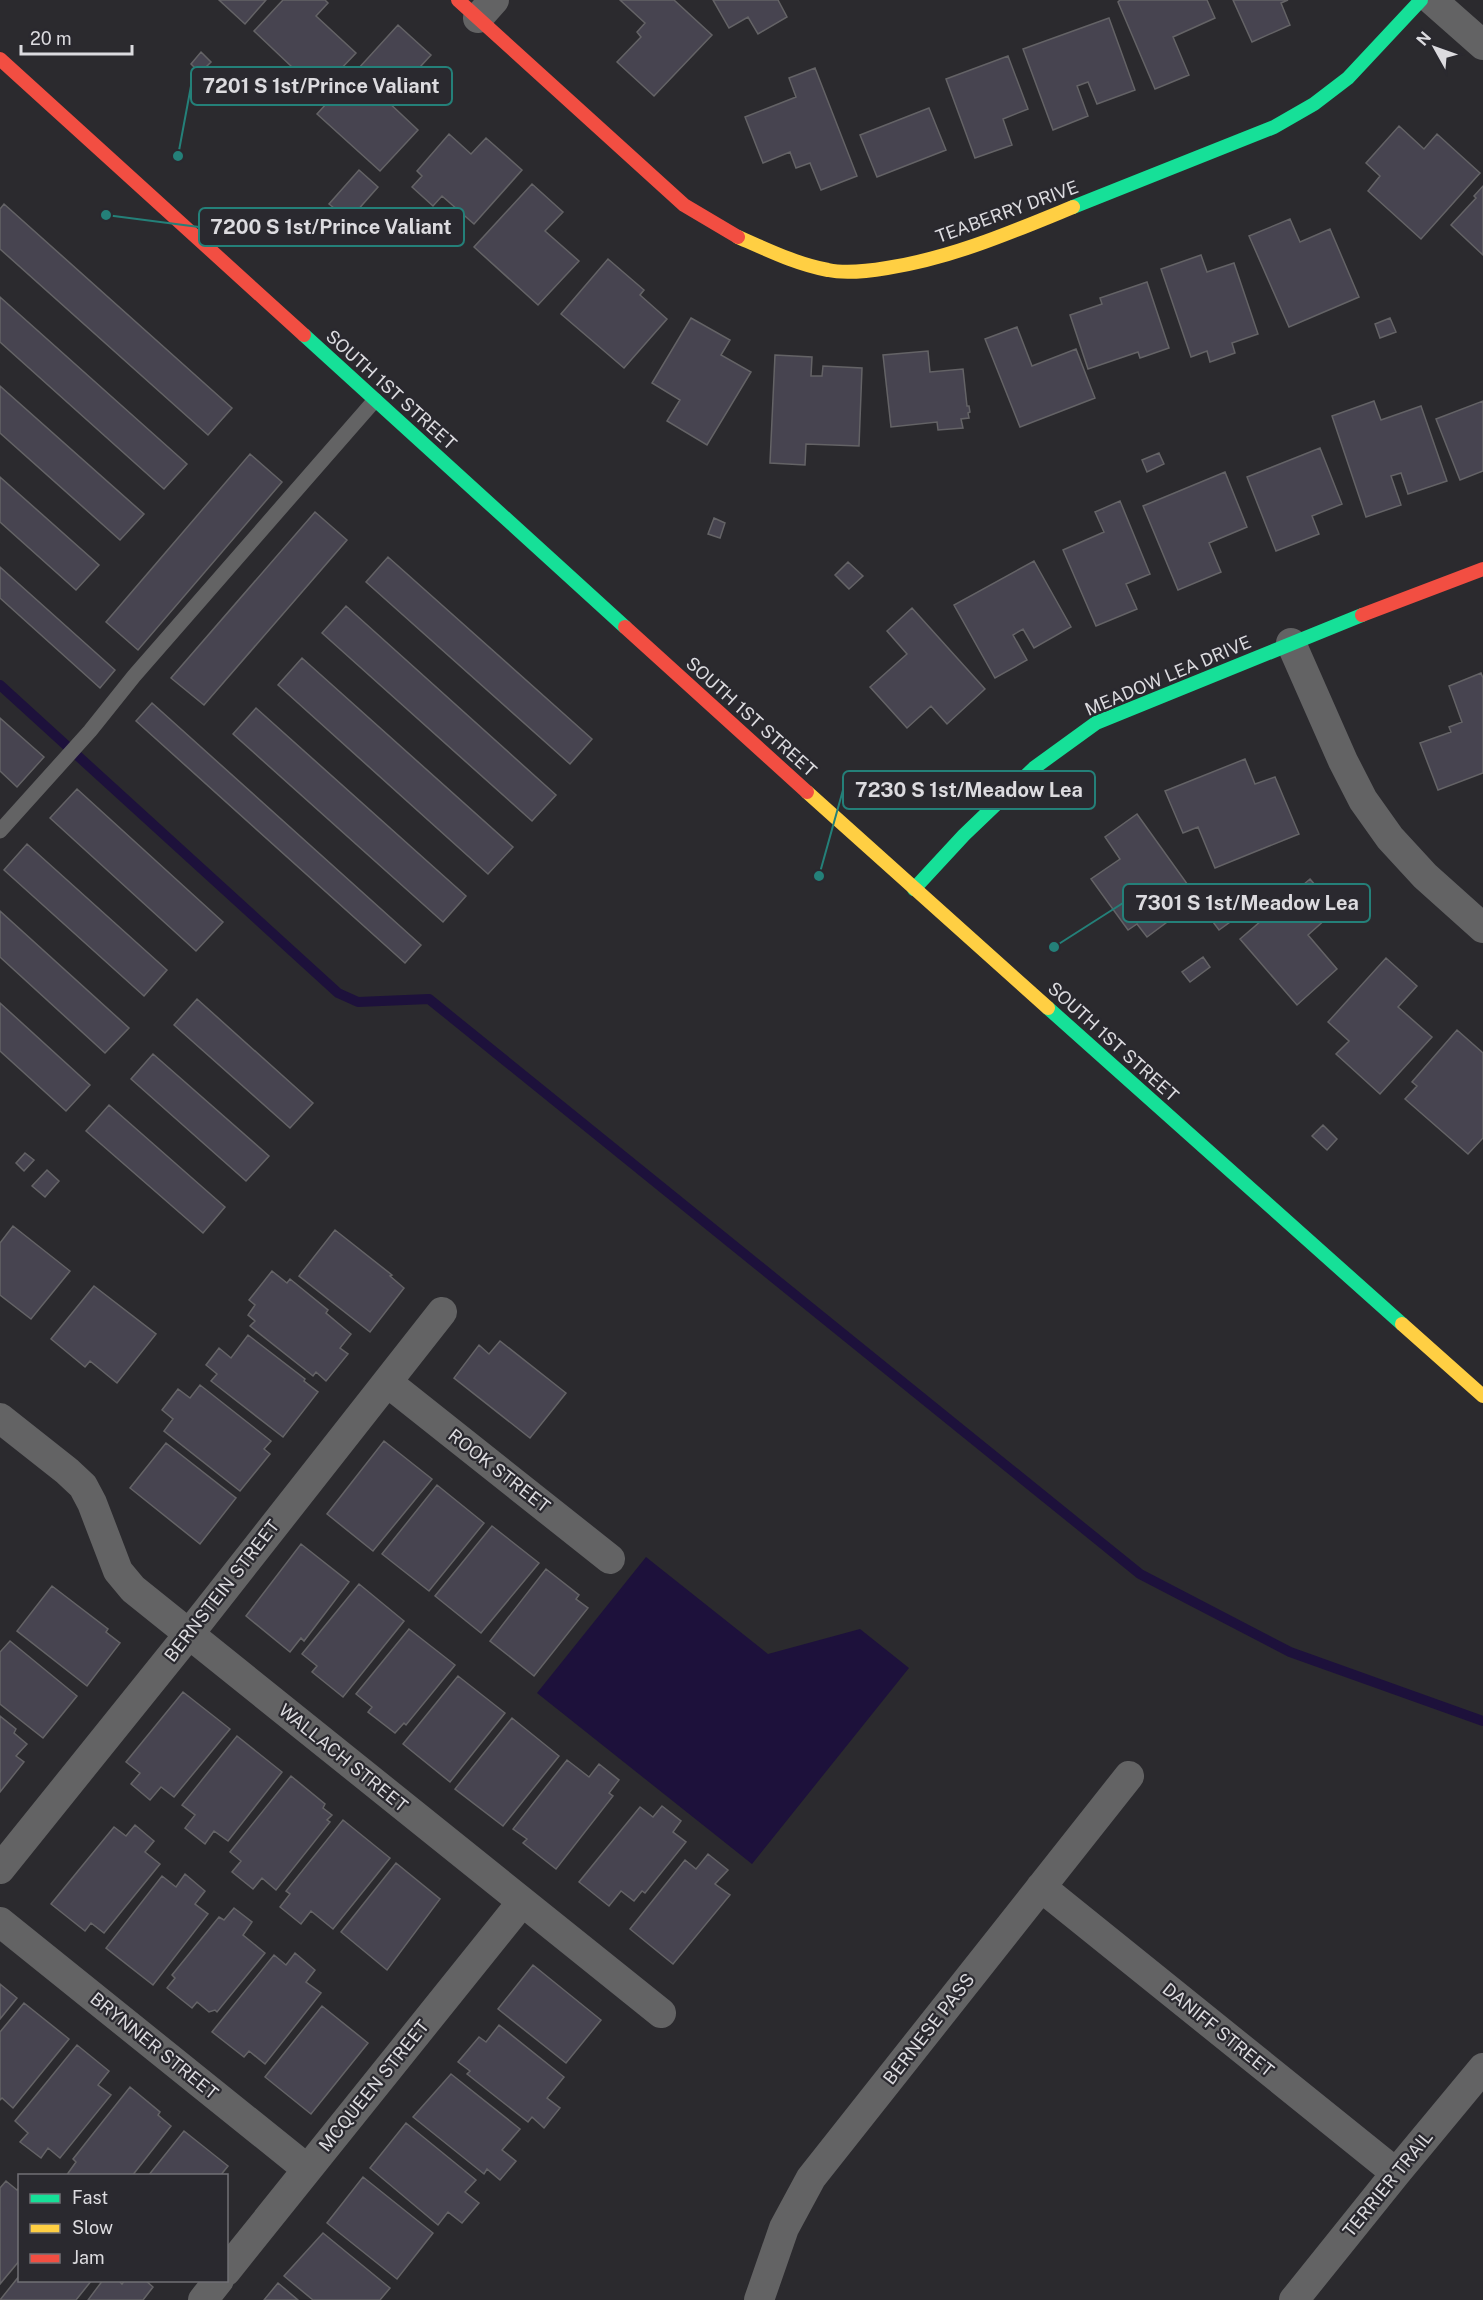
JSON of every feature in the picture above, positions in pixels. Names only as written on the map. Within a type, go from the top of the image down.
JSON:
[{"type":"main road","name":"TEABERRY DRIVE","points":[[476,6],[684,205],[728,232],[786,259],[830,271],[870,271],[919,263],[969,249],[1274,127],[1304,111],[1338,86],[1366,60],[1421,0]]},
{"type":"main road","name":"SOUTH 1ST STREET","points":[[0,59],[914,889],[1483,1396]]},
{"type":"main road","name":"MEADOW LEA DRIVE","points":[[914,889],[964,835],[1034,768],[1096,723],[1291,643],[1483,569]]},
{"type":"street","points":[[1432,0],[1483,45]]},
{"type":"street","points":[[1291,643],[1343,761],[1363,800],[1390,838],[1425,876],[1483,928]]},
{"type":"street","name":"BERNSTEIN STREET","points":[[0,1869],[189,1634],[442,1312]]},
{"type":"street","name":"ROOK STREET","points":[[387,1382],[610,1559]]},
{"type":"street","name":"WALLACH STREET","points":[[0,1418],[83,1486],[92,1503],[118,1571],[133,1589],[661,2013]]},
{"type":"street","name":"BERNESE PASS","points":[[759,2300],[783,2228],[811,2178],[1129,1776]]},
{"type":"street","name":"DANIFF STREET","points":[[1041,1887],[1396,2172]]},
{"type":"street","name":"MCQUEEN STREET","points":[[228,2268],[522,1902]]},
{"type":"street","name":"BRYNNER STREET","points":[[0,1922],[307,2169]]},
{"type":"street","name":"TERRIER TRAIL","points":[[1294,2300],[1483,2068]]},
{"type":"street","points":[[203,2300],[217,2282]]},
{"type":"lane","points":[[0,831],[90,731],[142,667],[375,400]]},
{"type":"shaded area","points":[[646,1557],[768,1654],[860,1629],[909,1668],[752,1864],[537,1693]]},
{"type":"building","points":[[219,0],[266,0],[245,24]]},
{"type":"building","points":[[283,0],[325,0],[328,3],[316,16],[356,53],[318,93],[310,84],[299,97],[280,80],[292,67],[254,31]]},
{"type":"building","points":[[620,0],[674,0],[712,35],[654,96],[617,62],[641,37],[637,32],[645,23]]},
{"type":"building","points":[[713,0],[778,0],[787,17],[758,34],[748,17],[729,28]]},
{"type":"building","points":[[1120,0],[1207,0],[1215,18],[1173,37],[1189,75],[1155,89],[1118,2]]},
{"type":"building","points":[[1233,0],[1288,0],[1281,3],[1290,25],[1252,42]]},
{"type":"building","points":[[1109,18],[1135,90],[1097,104],[1088,82],[1077,86],[1088,116],[1053,130],[1023,49]]},
{"type":"building","points":[[398,25],[431,55],[409,79],[405,77],[385,99],[418,130],[380,171],[317,114]]},
{"type":"building","points":[[201,52],[211,62],[200,73],[191,64]]},
{"type":"building","points":[[1008,56],[1028,109],[1003,119],[1012,145],[975,158],[946,79]]},
{"type":"building","points":[[815,68],[857,176],[821,190],[810,163],[796,168],[790,152],[763,163],[745,117],[796,97],[789,78]]},
{"type":"building","points":[[929,108],[946,150],[877,177],[860,135]]},
{"type":"building","points":[[1399,126],[1424,149],[1437,134],[1480,173],[1421,239],[1368,191],[1380,176],[1366,163]]},
{"type":"building","points":[[449,134],[471,154],[486,138],[522,170],[474,224],[442,196],[433,206],[412,187],[422,176],[417,171]]},
{"type":"building","points":[[359,170],[378,187],[349,220],[329,204]]},
{"type":"building","points":[[532,184],[563,212],[545,231],[579,261],[538,305],[474,247]]},
{"type":"building","points":[[1483,186],[1483,255],[1451,225],[1476,198],[1474,196]]},
{"type":"building","points":[[4,204],[232,408],[208,435],[0,249],[0,209]]},
{"type":"building","points":[[1290,219],[1300,242],[1330,229],[1359,297],[1289,327],[1249,236]]},
{"type":"building","points":[[1201,255],[1207,272],[1234,263],[1258,334],[1232,343],[1235,353],[1210,362],[1207,351],[1191,357],[1161,269]]},
{"type":"building","points":[[608,259],[644,290],[640,295],[667,319],[624,368],[561,314]]},
{"type":"building","points":[[1147,282],[1169,348],[1140,358],[1138,352],[1088,369],[1070,315],[1102,304],[1100,298]]},
{"type":"building","points":[[0,297],[187,464],[164,489],[0,342]]},
{"type":"building","points":[[691,318],[730,340],[721,355],[751,372],[707,445],[667,421],[680,400],[652,383]]},
{"type":"building","points":[[1390,318],[1396,332],[1380,338],[1375,324]]},
{"type":"building","points":[[1017,327],[1032,366],[1076,349],[1095,398],[1020,427],[985,339]]},
{"type":"building","points":[[928,351],[930,372],[963,369],[967,406],[970,412],[968,413],[969,418],[961,419],[963,428],[938,430],[937,422],[891,427],[883,355]]},
{"type":"building","points":[[775,355],[812,357],[811,376],[822,376],[823,366],[862,368],[859,446],[806,444],[805,465],[770,463]]},
{"type":"building","points":[[0,386],[144,514],[120,540],[0,433]]},
{"type":"building","points":[[1374,401],[1381,420],[1421,406],[1447,481],[1408,494],[1401,473],[1391,476],[1401,505],[1366,517],[1332,416]]},
{"type":"building","points":[[1483,401],[1483,471],[1460,480],[1436,419]]},
{"type":"building","points":[[1320,448],[1342,504],[1312,516],[1319,534],[1276,551],[1247,477]]},
{"type":"building","points":[[1159,453],[1164,464],[1147,472],[1142,460]]},
{"type":"building","points":[[250,454],[282,482],[138,650],[106,622]]},
{"type":"building","points":[[1225,472],[1247,527],[1209,543],[1221,572],[1178,590],[1143,506]]},
{"type":"building","points":[[0,477],[99,565],[76,590],[0,522]]},
{"type":"building","points":[[1120,501],[1150,574],[1126,584],[1137,609],[1096,626],[1063,550],[1104,532],[1095,512]]},
{"type":"building","points":[[315,512],[347,540],[204,705],[171,678]]},
{"type":"building","points":[[714,518],[725,523],[720,538],[708,534]]},
{"type":"building","points":[[388,557],[592,739],[570,764],[366,582]]},
{"type":"building","points":[[1034,561],[1071,627],[1034,648],[1023,629],[1013,635],[1027,660],[995,678],[954,605]]},
{"type":"building","points":[[848,562],[863,576],[849,589],[835,575]]},
{"type":"building","points":[[0,567],[115,670],[100,688],[0,598]]},
{"type":"building","points":[[346,606],[556,795],[532,821],[322,633]]},
{"type":"building","points":[[912,608],[985,689],[947,724],[931,706],[907,728],[870,687],[907,654],[887,631]]},
{"type":"building","points":[[302,658],[513,847],[488,874],[278,685]]},
{"type":"building","points":[[1481,673],[1483,678],[1483,773],[1438,790],[1420,743],[1451,732],[1449,727],[1462,722],[1449,686]]},
{"type":"building","points":[[152,703],[421,945],[405,963],[136,721]]},
{"type":"building","points":[[256,708],[466,896],[443,922],[233,734]]},
{"type":"building","points":[[0,718],[44,757],[17,787],[0,771]]},
{"type":"building","points":[[1245,759],[1255,784],[1275,777],[1299,834],[1215,868],[1198,827],[1183,833],[1165,791]]},
{"type":"building","points":[[77,789],[223,922],[196,951],[50,818]]},
{"type":"building","points":[[1137,814],[1198,899],[1147,937],[1137,924],[1128,930],[1091,879],[1120,859],[1105,837]]},
{"type":"building","points":[[27,844],[167,970],[144,996],[4,870]]},
{"type":"building","points":[[1310,879],[1336,910],[1308,935],[1337,969],[1297,1005],[1240,939]]},
{"type":"building","points":[[1229,906],[1237,917],[1219,930],[1210,918]]},
{"type":"building","points":[[0,911],[129,1028],[105,1053],[0,957]]},
{"type":"building","points":[[1203,957],[1210,967],[1190,982],[1182,972]]},
{"type":"building","points":[[1386,958],[1417,986],[1398,1007],[1432,1037],[1380,1094],[1336,1054],[1349,1041],[1328,1022]]},
{"type":"building","points":[[197,999],[313,1103],[290,1128],[174,1025]]},
{"type":"building","points":[[0,1003],[90,1085],[66,1111],[0,1051]]},
{"type":"building","points":[[1457,1030],[1483,1053],[1483,1138],[1468,1154],[1405,1099],[1417,1086],[1412,1082]]},
{"type":"building","points":[[153,1054],[269,1156],[246,1181],[131,1079]]},
{"type":"building","points":[[109,1105],[225,1207],[203,1233],[86,1131]]},
{"type":"building","points":[[1323,1125],[1337,1139],[1327,1150],[1312,1136]]},
{"type":"building","points":[[25,1153],[34,1160],[24,1171],[16,1163]]},
{"type":"building","points":[[47,1170],[59,1181],[45,1197],[32,1186]]},
{"type":"building","points":[[13,1226],[70,1271],[31,1319],[0,1295],[0,1243]]},
{"type":"building","points":[[335,1230],[392,1275],[390,1276],[404,1288],[370,1332],[299,1276]]},
{"type":"building","points":[[272,1271],[287,1283],[290,1279],[328,1310],[326,1313],[351,1334],[340,1348],[348,1354],[326,1381],[316,1372],[313,1376],[250,1326],[255,1321],[248,1315],[255,1305],[249,1300]]},
{"type":"building","points":[[94,1286],[156,1334],[117,1383],[90,1361],[85,1367],[51,1339]]},
{"type":"building","points":[[248,1335],[305,1379],[304,1381],[318,1392],[283,1437],[211,1381],[217,1374],[206,1365],[219,1348],[231,1358]]},
{"type":"building","points":[[500,1341],[566,1393],[530,1438],[454,1378],[479,1345],[489,1354]]},
{"type":"building","points":[[200,1385],[271,1441],[264,1449],[270,1454],[240,1491],[164,1431],[173,1419],[162,1410],[178,1389],[190,1398]]},
{"type":"building","points":[[384,1441],[432,1479],[373,1551],[327,1514]]},
{"type":"building","points":[[166,1443],[236,1498],[200,1544],[130,1488]]},
{"type":"building","points":[[437,1485],[484,1523],[429,1591],[382,1554]]},
{"type":"building","points":[[492,1526],[539,1563],[481,1633],[435,1596]]},
{"type":"building","points":[[301,1544],[349,1582],[304,1641],[301,1638],[290,1652],[246,1616]]},
{"type":"building","points":[[546,1569],[579,1595],[576,1599],[588,1608],[534,1676],[490,1641]]},
{"type":"building","points":[[359,1584],[404,1621],[343,1697],[312,1672],[317,1666],[302,1654]]},
{"type":"building","points":[[52,1586],[108,1629],[106,1632],[120,1643],[87,1686],[17,1631]]},
{"type":"building","points":[[409,1629],[455,1665],[406,1725],[404,1723],[395,1733],[368,1712],[372,1707],[356,1694]]},
{"type":"building","points":[[10,1641],[77,1696],[43,1738],[0,1704],[0,1652]]},
{"type":"building","points":[[458,1676],[505,1713],[450,1782],[403,1744]]},
{"type":"building","points":[[183,1692],[230,1729],[174,1797],[161,1787],[150,1800],[131,1784],[140,1773],[126,1762]]},
{"type":"building","points":[[0,1716],[16,1729],[14,1733],[27,1744],[16,1756],[24,1762],[0,1792]]},
{"type":"building","points":[[512,1718],[559,1756],[503,1826],[455,1789]]},
{"type":"building","points":[[237,1736],[282,1772],[228,1841],[214,1831],[205,1844],[185,1828],[195,1815],[182,1805]]},
{"type":"building","points":[[567,1760],[589,1777],[599,1764],[619,1780],[609,1793],[613,1796],[556,1869],[523,1843],[527,1839],[513,1829]]},
{"type":"building","points":[[291,1776],[325,1804],[323,1808],[332,1815],[327,1820],[330,1822],[276,1890],[262,1878],[253,1889],[232,1872],[241,1861],[230,1852]]},
{"type":"building","points":[[662,1806],[681,1821],[673,1832],[686,1842],[645,1893],[642,1891],[634,1901],[621,1891],[609,1906],[579,1882],[640,1807],[653,1817]]},
{"type":"building","points":[[343,1820],[390,1858],[333,1929],[311,1911],[301,1924],[280,1907],[290,1894],[286,1891]]},
{"type":"building","points":[[135,1825],[154,1841],[145,1852],[160,1864],[104,1933],[91,1923],[85,1931],[51,1904],[114,1827],[126,1836]]},
{"type":"building","points":[[708,1854],[728,1870],[715,1884],[730,1895],[673,1964],[630,1929],[685,1860],[696,1869]]},
{"type":"building","points":[[396,1863],[440,1899],[387,1970],[341,1932]]},
{"type":"building","points":[[185,1874],[205,1891],[195,1904],[208,1914],[153,1985],[106,1948],[162,1876],[176,1887]]},
{"type":"building","points":[[234,1908],[252,1922],[243,1935],[265,1953],[217,2012],[215,2010],[209,2012],[197,2002],[192,2008],[167,1988],[175,1978],[172,1975],[219,1917],[224,1920]]},
{"type":"building","points":[[295,1953],[315,1970],[306,1982],[321,1993],[265,2064],[249,2051],[244,2057],[212,2032],[274,1955],[286,1965]]},
{"type":"building","points":[[533,1965],[601,2020],[566,2063],[498,2009]]},
{"type":"building","points":[[0,1984],[17,1998],[0,2019]]},
{"type":"building","points":[[24,2003],[69,2039],[13,2108],[2,2098],[0,2100],[0,2032]]},
{"type":"building","points":[[322,2006],[368,2043],[311,2114],[265,2077]]},
{"type":"building","points":[[499,2025],[564,2077],[547,2098],[560,2108],[544,2128],[532,2117],[528,2122],[467,2074],[470,2071],[458,2062],[479,2037],[486,2042]]},
{"type":"building","points":[[77,2045],[109,2071],[98,2085],[111,2095],[60,2158],[48,2148],[41,2158],[20,2142],[28,2133],[15,2121]]},
{"type":"building","points":[[451,2074],[520,2129],[502,2150],[516,2161],[500,2180],[487,2169],[484,2174],[413,2117]]},
{"type":"building","points":[[130,2087],[160,2112],[158,2115],[171,2126],[134,2174],[67,2174],[76,2162],[73,2159]]},
{"type":"building","points":[[406,2123],[476,2180],[465,2192],[479,2203],[462,2223],[448,2212],[438,2225],[370,2168]]},
{"type":"building","points":[[184,2131],[228,2166],[222,2174],[150,2174]]},
{"type":"building","points":[[363,2177],[433,2233],[397,2279],[327,2223]]},
{"type":"building","points":[[6,2181],[18,2189],[18,2262],[0,2284],[0,2188]]},
{"type":"building","points":[[323,2233],[390,2288],[380,2300],[313,2300],[284,2276]]},
{"type":"building","points":[[18,2278],[18,2282],[90,2282],[76,2300],[0,2300]]},
{"type":"building","points":[[102,2282],[122,2284],[124,2282],[147,2282],[153,2287],[143,2300],[88,2300]]},
{"type":"building","points":[[278,2283],[298,2300],[264,2300]]},
{"type":"waterway","points":[[0,685],[338,993],[358,1002],[429,999],[1140,1574],[1290,1652],[1483,1721]]},
{"type":"traffic: fast","points":[[1073,207],[1274,127],[1314,104],[1348,78],[1421,0]]},
{"type":"traffic: fast","points":[[304,335],[625,627]]},
{"type":"traffic: fast","points":[[914,889],[964,835],[1034,768],[1096,723],[1362,615]]},
{"type":"traffic: fast","points":[[1048,1008],[1402,1324]]},
{"type":"traffic: slow","points":[[738,237],[782,256],[816,267],[842,272],[865,271],[911,264],[958,251],[1073,207]]},
{"type":"traffic: slow","points":[[807,792],[1048,1008]]},
{"type":"traffic: slow","points":[[1402,1324],[1483,1396]]},
{"type":"traffic: jam","points":[[458,0],[684,205],[738,237]]},
{"type":"traffic: jam","points":[[0,59],[304,335]]},
{"type":"traffic: jam","points":[[1362,615],[1483,569]]},
{"type":"traffic: jam","points":[[625,627],[807,792]]},
{"type":"place","name":"7201 S 1st/Prince Valiant","points":[[178,156]]},
{"type":"place","name":"7200 S 1st/Prince Valiant","points":[[106,215]]},
{"type":"place","name":"7230 S 1st/Meadow Lea","points":[[819,876]]},
{"type":"place","name":"7301 S 1st/Meadow Lea","points":[[1054,947]]}]
